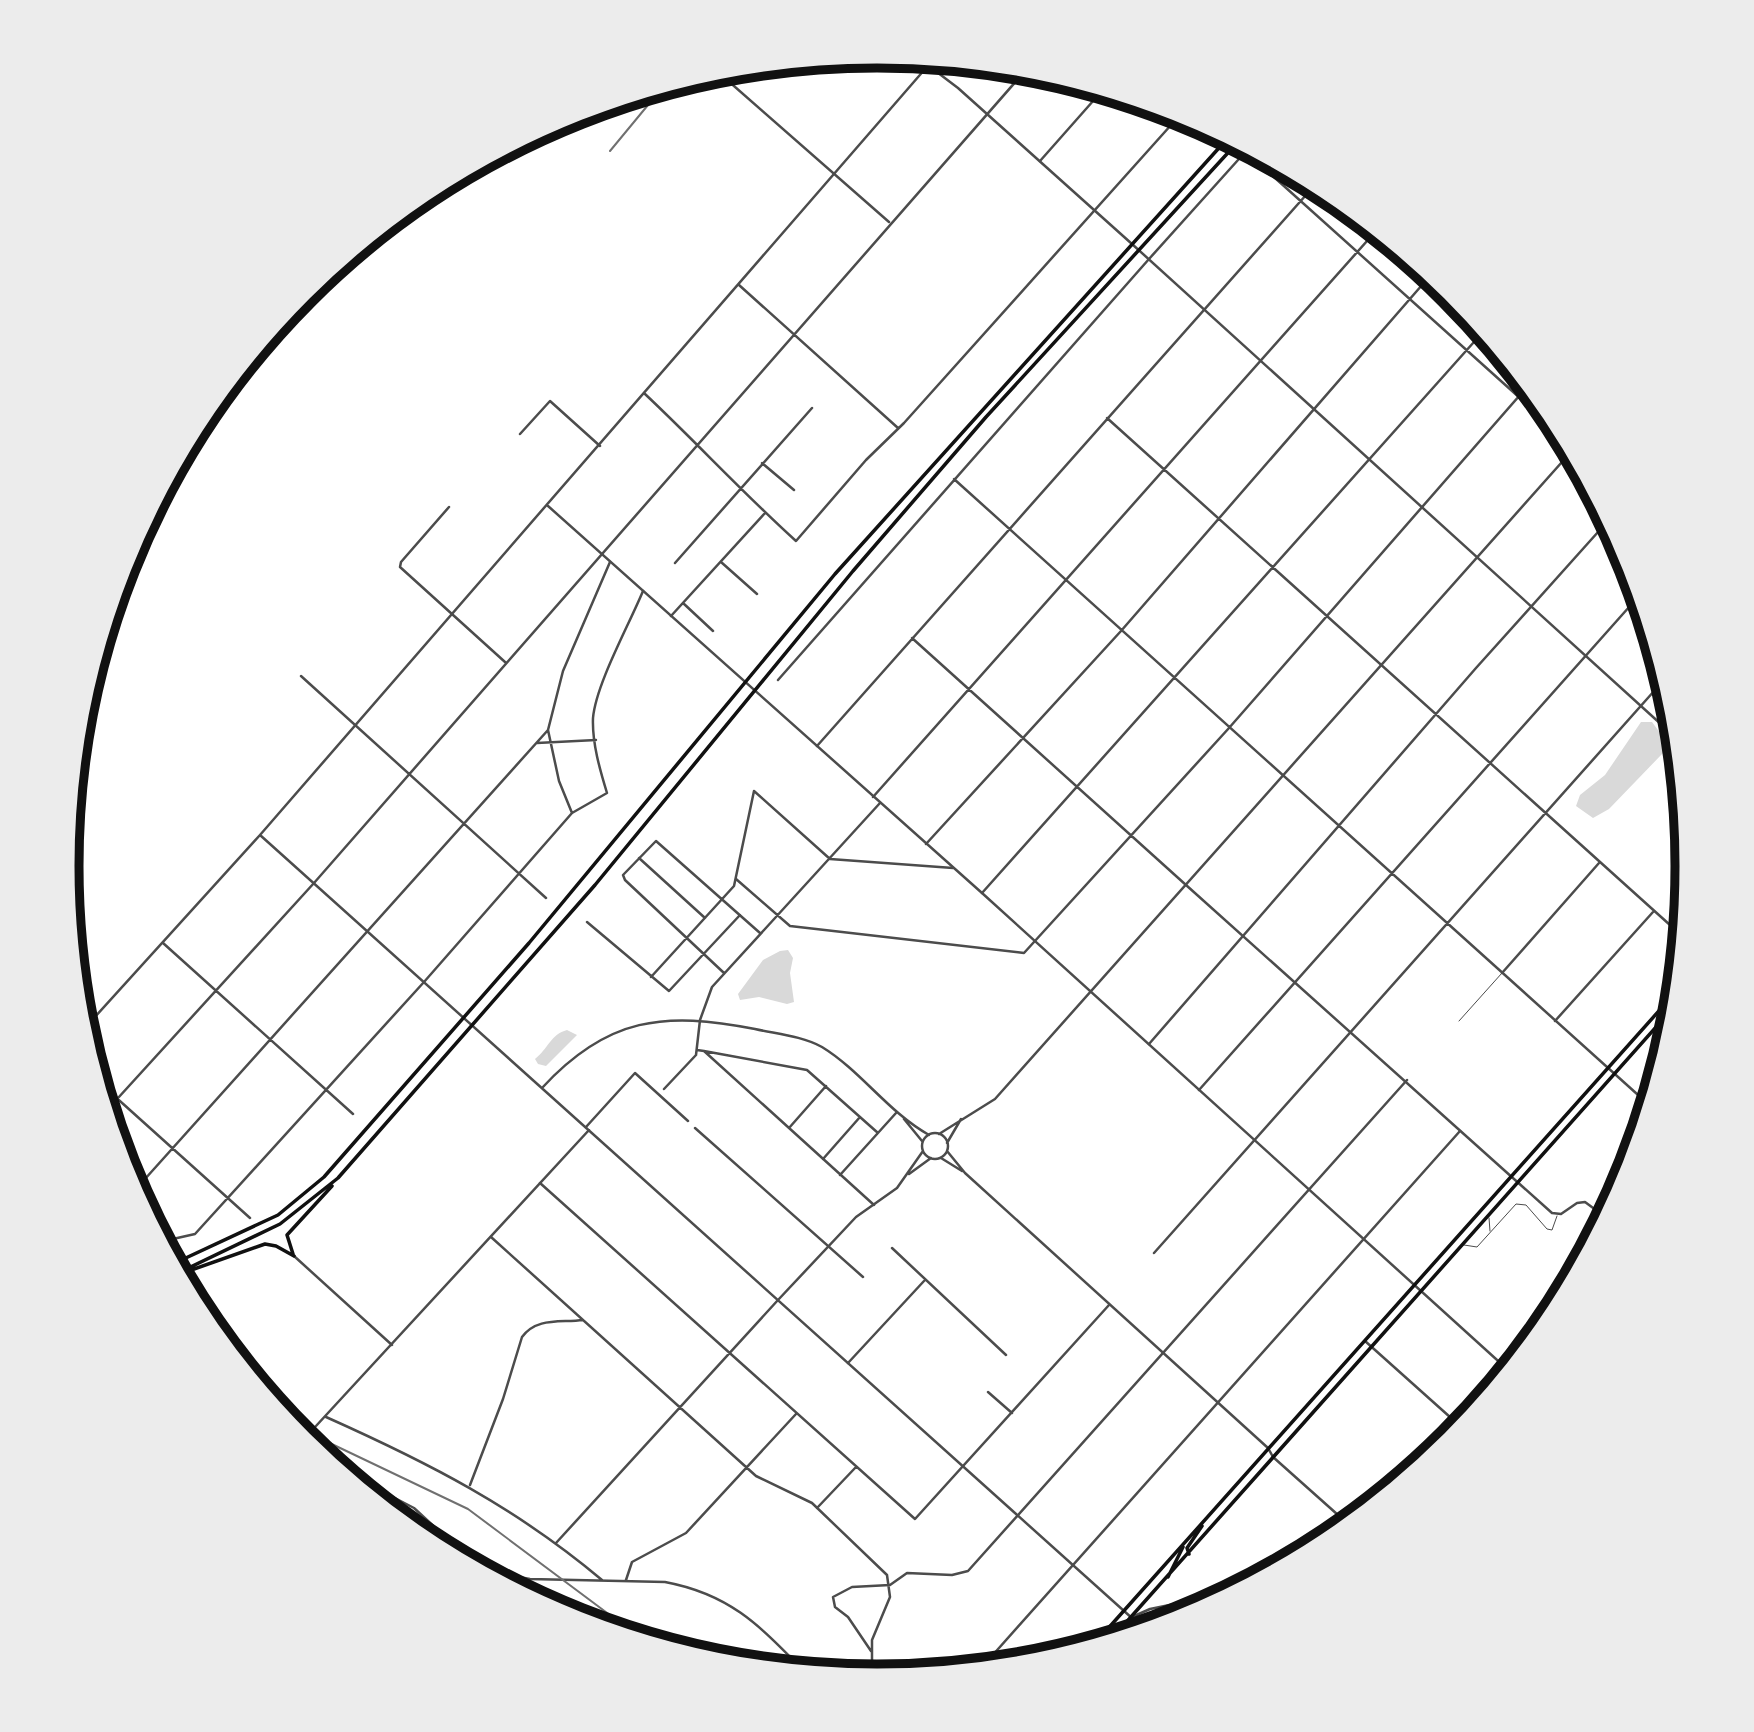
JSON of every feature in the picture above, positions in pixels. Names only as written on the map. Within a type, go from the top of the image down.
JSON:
[{"type":"main road","points":[[183,1259],[278,1215],[303,1196],[332,1167],[747,684],[835,574],[1220,146]]},
{"type":"main road","points":[[294,1256],[287,1235],[594,885],[754,690],[977,428],[1230,151]]},
{"type":"main road","points":[[1108,1629],[1661,1008]]},
{"type":"main road","points":[[1126,1623],[1658,1025]]},
{"type":"main road","points":[[188,1269],[280,1224],[338,1178]]},
{"type":"main road","points":[[189,1270],[265,1244],[276,1246],[294,1256]]},
{"type":"main road","points":[[1189,1554],[1187,1548],[1202,1524]]},
{"type":"main road","points":[[1167,1579],[1183,1545]]},
{"type":"street","points":[[94,1018],[260,835],[355,723],[548,506],[923,70]]},
{"type":"street","points":[[940,71],[1662,725]]},
{"type":"street","points":[[115,1102],[314,883],[1016,81]]},
{"type":"street","points":[[730,82],[890,223]]},
{"type":"street","points":[[1040,161],[1095,99]]},
{"type":"street","points":[[645,394],[697,443],[738,488],[796,541],[866,460],[898,429],[1172,125]]},
{"type":"street","points":[[778,680],[1241,157]]},
{"type":"street","points":[[1268,171],[1529,408]]},
{"type":"street","points":[[816,746],[1307,194]]},
{"type":"street","points":[[873,797],[1369,238]]},
{"type":"street","points":[[926,844],[1121,631],[1422,284]]},
{"type":"street","points":[[739,285],[898,429]]},
{"type":"street","points":[[982,893],[1476,339]]},
{"type":"street","points":[[736,879],[790,926],[1024,953],[1132,836],[1520,395]]},
{"type":"street","points":[[520,434],[550,401],[600,446]]},
{"type":"street","points":[[675,563],[738,488],[813,408]]},
{"type":"street","points":[[1107,418],[1672,927]]},
{"type":"street","points":[[542,1088],[571,1059],[618,1032],[659,1020],[700,1020],[793,1037],[819,1046],[902,1116],[929,1135],[939,1134],[995,1098],[1564,460]]},
{"type":"street","points":[[762,463],[794,490]]},
{"type":"street","points":[[954,480],[1640,1097]]},
{"type":"street","points":[[548,506],[982,893],[1501,1363]]},
{"type":"street","points":[[449,508],[401,562],[400,567],[506,663]]},
{"type":"street","points":[[671,616],[765,513]]},
{"type":"street","points":[[1149,1044],[1600,530]]},
{"type":"street","points":[[572,813],[559,780],[548,730],[563,671],[610,562]]},
{"type":"street","points":[[721,562],[757,594]]},
{"type":"street","points":[[172,1239],[195,1234],[424,982],[572,813],[607,793],[593,718],[605,681],[643,591]]},
{"type":"street","points":[[683,603],[713,631]]},
{"type":"street","points":[[1199,1090],[1630,606]]},
{"type":"street","points":[[912,638],[1552,1213],[1557,1214],[1585,1202],[1596,1210]]},
{"type":"street","points":[[301,676],[546,898]]},
{"type":"street","points":[[1154,1253],[1655,690]]},
{"type":"street","points":[[144,1180],[369,933],[548,730]]},
{"type":"street","points":[[537,743],[596,740]]},
{"type":"street","points":[[651,977],[722,900],[736,879],[754,791],[830,859],[953,868]]},
{"type":"street","points":[[664,1088],[696,1055],[706,995],[880,803]]},
{"type":"street","points":[[260,835],[1135,1620]]},
{"type":"street","points":[[724,973],[625,880],[623,875],[656,841],[760,933]]},
{"type":"street","points":[[639,858],[705,918]]},
{"type":"street","points":[[1502,973],[1600,862]]},
{"type":"street","points":[[1555,1021],[1654,911]]},
{"type":"street","points":[[587,922],[669,991],[740,915]]},
{"type":"street","points":[[163,943],[353,1114]]},
{"type":"street","points":[[697,1050],[800,1068],[826,1086],[878,1133]]},
{"type":"street","points":[[704,1051],[874,1205]]},
{"type":"street","points":[[313,1430],[540,1183],[635,1073],[688,1121]]},
{"type":"street","points":[[871,1651],[848,1617],[835,1607],[833,1598],[852,1587],[890,1585],[907,1573],[952,1575],[968,1571],[1407,1080]]},
{"type":"street","points":[[789,1128],[826,1086]]},
{"type":"street","points":[[113,1095],[250,1218]]},
{"type":"street","points":[[841,1175],[897,1112]]},
{"type":"street","points":[[902,1116],[923,1142],[923,1151],[909,1174]]},
{"type":"street","points":[[823,1159],[860,1117]]},
{"type":"street","points":[[961,1119],[947,1143],[947,1151],[965,1173],[1269,1448],[1273,1458],[1339,1516]]},
{"type":"street","points":[[695,1128],[863,1277]]},
{"type":"street","points":[[993,1655],[1460,1131]]},
{"type":"street","points":[[939,1134],[947,1143]]},
{"type":"street","points":[[923,1142],[929,1135]]},
{"type":"street","points":[[923,1151],[931,1158]]},
{"type":"street","points":[[940,1158],[947,1151]]},
{"type":"street","points":[[556,1543],[856,1217],[931,1158],[940,1158],[965,1173]]},
{"type":"street","points":[[540,1183],[915,1519],[1109,1305]]},
{"type":"street","points":[[491,1237],[747,1468],[765,1482],[804,1497],[887,1575],[890,1585],[889,1604],[875,1628],[872,1664]]},
{"type":"street","points":[[892,1248],[924,1281],[1006,1354]]},
{"type":"street","points":[[294,1256],[392,1345]]},
{"type":"street","points":[[848,1363],[924,1281]]},
{"type":"street","points":[[470,1485],[527,1330],[544,1322],[583,1320]]},
{"type":"street","points":[[1365,1341],[1450,1418],[1428,1442]]},
{"type":"street","points":[[988,1392],[1012,1413]]},
{"type":"street","points":[[626,1580],[632,1562],[686,1534],[796,1414]]},
{"type":"street","points":[[326,1417],[470,1485],[556,1543],[603,1580]]},
{"type":"street","points":[[817,1508],[856,1467]]},
{"type":"street","points":[[381,1491],[414,1508],[449,1538]]},
{"type":"street","points":[[515,1576],[530,1579],[626,1580],[685,1586],[722,1600],[754,1620],[792,1659]]},
{"type":"street","points":[[1132,1617],[1150,1609],[1184,1602]]},
{"type":"lane","points":[[1459,1021],[1502,973]]},
{"type":"lane","points":[[1462,1245],[1478,1247],[1519,1203],[1526,1205],[1552,1230],[1557,1214]]},
{"type":"lane","points":[[1489,1215],[1490,1233]]},
{"type":"shaded area","points":[[1641,722],[1652,722],[1664,738],[1663,753],[1609,809],[1593,818],[1576,806],[1580,795],[1605,775]]},
{"type":"shaded area","points":[[788,950],[793,958],[790,973],[794,1002],[787,1004],[759,997],[740,1000],[738,994],[763,960]]},
{"type":"shaded area","points":[[567,1030],[577,1035],[546,1066],[538,1064],[535,1059],[553,1038]]},
{"type":"railway","points":[[610,151],[648,105]]},
{"type":"railway","points":[[324,1440],[468,1509],[615,1619]]}]
